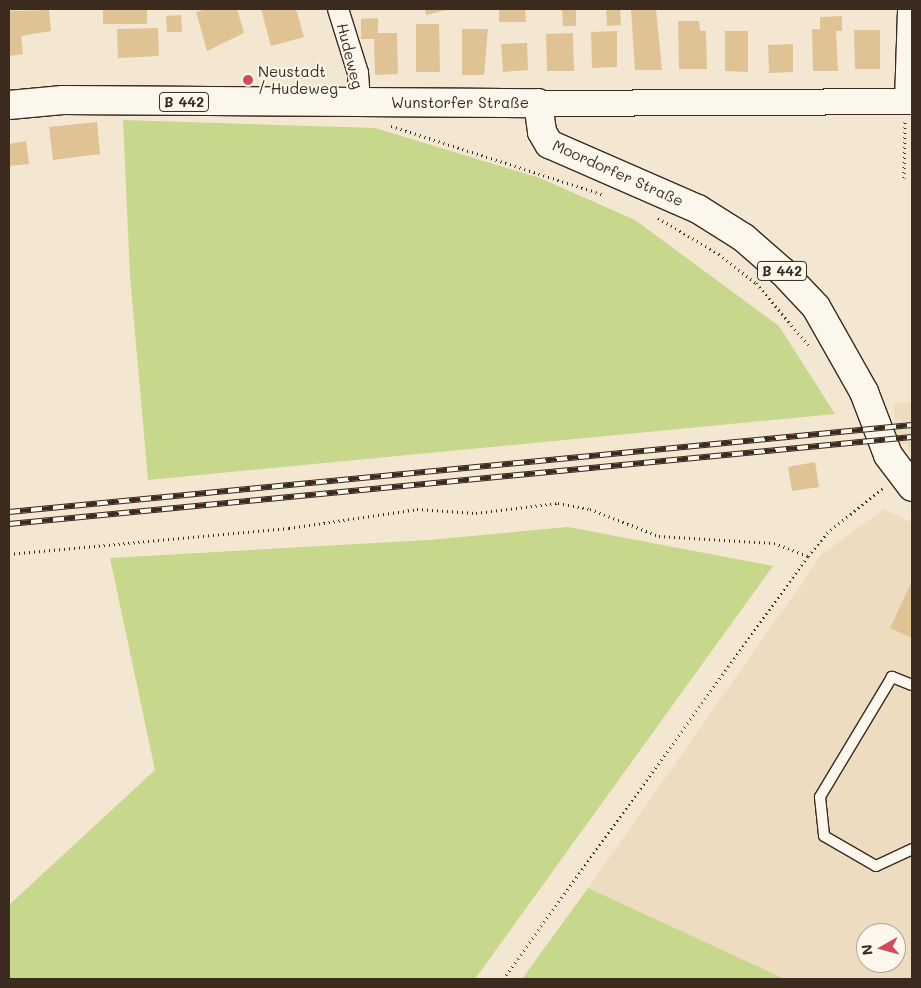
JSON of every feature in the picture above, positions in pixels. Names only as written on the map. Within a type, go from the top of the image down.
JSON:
[{"type":"main road","name":"Wunstorfer Straße","points":[[9,105],[63,100],[538,103]]},
{"type":"main road","name":"Moordorfer Straße","points":[[538,103],[542,132],[549,144],[698,208],[744,238],[783,272],[816,306],[864,392],[900,486]]},
{"type":"street","name":"Hudeweg","points":[[338,9],[358,73],[360,103]]},
{"type":"street","points":[[908,9],[909,101]]},
{"type":"street","name":"Wunstorfer Straße","points":[[538,103],[909,101]]},
{"type":"lane","points":[[912,685],[892,677],[820,797],[824,836],[876,866],[912,849]]},
{"type":"path","points":[[904,178],[909,101]]},
{"type":"path","points":[[381,122],[605,195]]},
{"type":"path","points":[[650,213],[719,254],[756,284],[814,352]]},
{"type":"path","points":[[882,478],[900,486]]},
{"type":"path","points":[[503,979],[808,556],[827,533],[900,486]]},
{"type":"path","points":[[9,554],[289,528],[417,509],[476,513],[558,503],[590,509],[659,536],[774,542],[808,556]]},
{"type":"shaded area","points":[[912,401],[912,452],[909,453],[907,444],[897,445],[893,404]]},
{"type":"shaded area","points":[[884,509],[912,523],[912,979],[785,979],[588,888],[822,554]]},
{"type":"green space","points":[[123,120],[375,128],[540,178],[635,220],[779,326],[835,414],[148,480],[130,276]]},
{"type":"green space","points":[[568,527],[773,566],[475,979],[9,979],[9,905],[155,770],[110,558],[429,540]]},
{"type":"green space","points":[[588,888],[785,979],[522,979]]},
{"type":"building","points":[[103,9],[147,9],[147,24],[103,24]]},
{"type":"building","points":[[207,9],[237,9],[244,33],[207,51],[196,12]]},
{"type":"building","points":[[261,9],[296,9],[304,37],[271,46]]},
{"type":"building","points":[[425,9],[450,9],[426,15]]},
{"type":"building","points":[[499,9],[525,9],[526,22],[499,22]]},
{"type":"building","points":[[562,9],[576,9],[576,26],[563,26]]},
{"type":"building","points":[[606,9],[620,9],[621,25],[607,26]]},
{"type":"building","points":[[631,9],[656,9],[662,70],[635,70]]},
{"type":"building","points":[[49,10],[51,31],[21,36],[23,54],[9,56],[9,11]]},
{"type":"building","points":[[181,15],[182,32],[167,32],[166,16]]},
{"type":"building","points":[[842,16],[842,31],[836,31],[838,71],[813,71],[812,29],[820,29],[820,17]]},
{"type":"building","points":[[378,18],[378,33],[397,33],[398,74],[375,75],[374,39],[361,39],[361,19]]},
{"type":"building","points":[[678,21],[699,21],[700,31],[706,31],[707,69],[679,69]]},
{"type":"building","points":[[416,24],[439,24],[440,72],[416,72]]},
{"type":"building","points":[[158,28],[159,56],[118,58],[117,29]]},
{"type":"building","points":[[462,29],[488,29],[484,75],[462,75]]},
{"type":"building","points":[[854,30],[880,30],[880,69],[855,69]]},
{"type":"building","points":[[617,31],[617,67],[592,68],[591,32]]},
{"type":"building","points":[[725,31],[748,31],[748,72],[725,71]]},
{"type":"building","points":[[573,33],[574,71],[547,71],[546,34]]},
{"type":"building","points":[[527,43],[528,70],[503,72],[501,44]]},
{"type":"building","points":[[793,44],[793,72],[769,73],[768,45]]},
{"type":"building","points":[[97,122],[100,154],[53,160],[49,127]]},
{"type":"building","points":[[26,141],[29,164],[9,166],[9,144]]},
{"type":"building","points":[[815,462],[819,487],[792,491],[788,467]]},
{"type":"building","points":[[912,581],[912,638],[890,628]]},
{"type":"railway","points":[[9,512],[912,425]]},
{"type":"railway","points":[[9,524],[912,437]]},
{"type":"place","name":"Neustadt / Hudeweg","points":[[248,80]]}]
